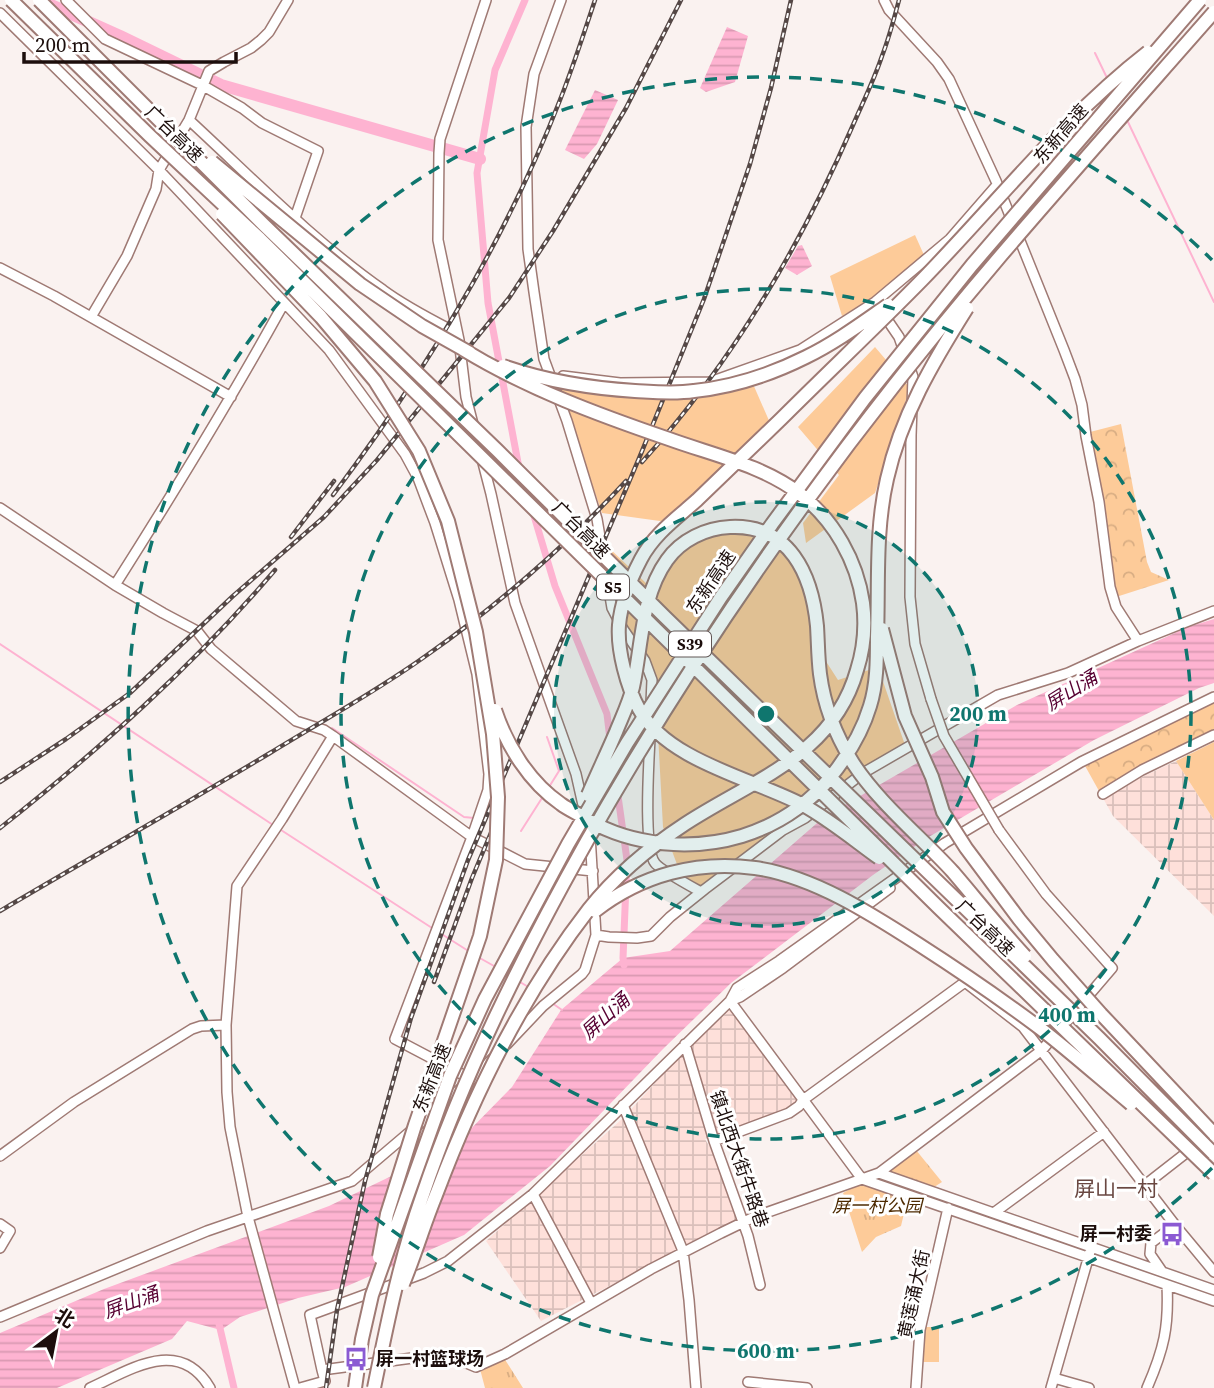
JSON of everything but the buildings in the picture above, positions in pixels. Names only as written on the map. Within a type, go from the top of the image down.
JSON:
[{"type":"highway","name":"广台高速","points":[[11,0],[260,239],[939,908],[1214,1174]]},
{"type":"highway","name":"广台高速","points":[[39,0],[264,225],[1214,1154]]},
{"type":"highway","name":"东新高速","points":[[355,1388],[372,1295],[450,1076],[485,999],[568,844],[671,673],[721,597],[865,398],[946,296],[1200,0]]},
{"type":"highway","name":"东新高速","points":[[374,1388],[405,1251],[443,1136],[495,1017],[550,908],[605,810],[716,633],[803,508],[883,402],[997,260],[1214,12]]},
{"type":"highway","points":[[939,908],[901,874],[822,817],[793,800],[698,759],[657,732],[640,711],[623,663],[619,627],[622,607],[636,568],[654,539],[746,454],[922,280],[1096,95],[1169,35]]},
{"type":"highway","points":[[158,117],[360,284],[464,351],[527,384],[644,430],[753,468],[783,483],[812,505],[835,532],[852,565],[862,599],[865,628],[859,665],[848,696],[824,732],[779,770],[687,823],[653,847],[610,885],[576,927],[530,997],[476,1100],[435,1196],[388,1324]]},
{"type":"highway","points":[[150,136],[321,317],[375,382],[419,451],[448,521],[476,632],[493,734],[498,797],[496,860],[480,936],[387,1214],[372,1295]]},
{"type":"highway","points":[[483,676],[501,729],[537,783],[560,803],[605,830],[661,843],[722,842],[768,827],[788,816],[817,793],[845,759],[870,705],[875,683],[878,552],[882,507],[887,476],[901,430],[918,390],[939,352],[997,260]]},
{"type":"highway","points":[[464,351],[542,379],[572,385],[670,393],[704,390],[740,382],[808,356],[922,280]]},
{"type":"highway","points":[[568,844],[626,707],[645,617],[653,589],[666,562],[689,540],[709,530],[739,526],[771,534],[791,551],[808,583],[813,602],[820,674],[828,709],[842,746],[854,765],[1098,1038]]},
{"type":"highway","points":[[878,605],[888,657],[905,716],[932,777],[943,811],[1018,919],[1101,1014],[1214,1133]]},
{"type":"highway","points":[[576,927],[619,894],[677,870],[731,866],[757,868],[797,879],[886,923],[973,979],[1042,1030],[1214,1174]]},
{"type":"street","points":[[66,0],[105,39],[202,85],[262,123],[318,151],[295,218]]},
{"type":"street","points":[[91,317],[127,256],[156,189],[159,170],[189,120],[209,71],[261,40],[269,32],[288,0]]},
{"type":"street","points":[[0,1317],[206,1231],[352,1181],[472,1080],[543,1006],[582,974],[597,935],[591,842],[576,774],[515,603],[466,397],[457,334],[438,240],[440,139],[486,0]]},
{"type":"street","points":[[561,0],[534,74],[526,127],[528,249],[544,359],[567,421],[597,519],[612,608],[622,629],[645,661],[652,680],[649,847],[655,863],[701,892]]},
{"type":"street","points":[[884,0],[889,10],[949,79],[997,185],[1075,379],[1099,502],[1110,587],[1116,607],[1139,641]]},
{"type":"street","points":[[0,13],[159,170],[329,350],[405,454],[418,478],[459,600],[477,674],[489,774],[488,790],[472,837],[395,1040],[472,1080]]},
{"type":"street","points":[[189,120],[331,250],[383,290],[422,316],[457,334]]},
{"type":"street","points":[[550,375],[620,383],[710,382],[800,349],[875,302],[950,239],[997,185]]},
{"type":"street","points":[[0,268],[232,397]]},
{"type":"street","points":[[322,1370],[435,1355],[450,1356],[476,1367],[505,1354],[683,1251],[743,1222],[879,1173],[1042,1050],[1112,968],[1046,894],[999,830],[944,736],[915,644],[911,597],[913,377],[899,337],[875,302]]},
{"type":"street","points":[[115,585],[187,473],[285,303]]},
{"type":"street","points":[[0,508],[115,585],[197,631],[211,649],[296,721],[334,736],[472,837],[525,864],[593,871]]},
{"type":"street","points":[[597,935],[647,938],[655,934],[670,917],[701,892],[863,773],[998,695],[1068,673],[1214,611]]},
{"type":"street","points":[[334,736],[237,886],[226,1025],[230,1127],[248,1217],[298,1388],[325,1381],[310,1315],[424,1273],[448,1261],[533,1194],[730,1001],[740,998],[783,968],[922,864],[944,843],[1081,762],[1214,697]]},
{"type":"street","points":[[1103,794],[1142,770],[1214,735]]},
{"type":"street","points":[[714,1141],[789,1113],[965,982],[1023,1027],[1214,1272]]},
{"type":"street","points":[[730,1001],[862,1179],[1214,1301]]},
{"type":"street","points":[[0,1156],[74,1102],[192,1029],[226,1025]]},
{"type":"street","name":"镇北西大街牛路巷","points":[[685,1045],[714,1141],[748,1236],[760,1285]]},
{"type":"street","points":[[623,1105],[683,1251],[690,1300],[695,1388]]},
{"type":"street","points":[[995,1212],[1104,1132]]},
{"type":"street","points":[[1145,1185],[1214,1133]]},
{"type":"street","points":[[879,1173],[1214,1290]]},
{"type":"street","points":[[533,1194],[591,1303]]},
{"type":"street","name":"黄莲涌大街","points":[[916,1388],[920,1330],[948,1208]]},
{"type":"street","points":[[0,1224],[10,1231],[0,1248]]},
{"type":"street","points":[[1161,1271],[1150,1254],[1151,1243],[1175,1225]]},
{"type":"street","points":[[1089,1388],[1052,1383],[1091,1247]]},
{"type":"street","points":[[1147,1388],[1165,1336],[1168,1314],[1167,1284]]},
{"type":"street","points":[[90,1388],[158,1360],[170,1360],[190,1367],[210,1388]]},
{"type":"street","points":[[748,1382],[807,1388]]},
{"type":"shaded area","points":[[1176,761],[1214,820],[1214,916],[1113,816],[1104,800],[1142,777]]},
{"type":"shaded area","points":[[730,1010],[799,1102],[759,1121],[705,1139],[717,1159],[740,1219],[541,1321],[486,1241],[622,1119],[681,1055]]},
{"type":"green space","points":[[915,235],[924,255],[872,299],[842,316],[830,276]]},
{"type":"green space","points":[[875,347],[910,388],[875,493],[806,543],[803,523],[839,475],[798,427]]},
{"type":"green space","points":[[753,384],[774,432],[667,522],[602,513],[559,389],[644,399],[724,391]]},
{"type":"green space","points":[[1121,424],[1147,562],[1151,572],[1169,580],[1116,597],[1090,432]]},
{"type":"green space","points":[[729,531],[754,533],[790,557],[807,593],[811,638],[838,680],[878,667],[905,745],[867,765],[700,886],[681,875],[663,827],[655,678],[648,657],[625,623],[608,547],[648,585],[692,543]]},
{"type":"green space","points":[[1214,702],[1214,730],[1140,766],[1099,791],[1084,764]]},
{"type":"green space","points":[[1214,742],[1214,820],[1176,761]]},
{"type":"green space","name":"屏一村公园","points":[[916,1150],[942,1182],[906,1205],[901,1226],[876,1237],[862,1252],[843,1193],[899,1163]]},
{"type":"green space","points":[[922,1327],[939,1327],[939,1362],[922,1362]]},
{"type":"green space","points":[[504,1358],[523,1388],[485,1388],[480,1369]]},
{"type":"water","points":[[727,27],[748,36],[735,82],[706,92],[700,88]]},
{"type":"water","points":[[595,90],[618,100],[597,144],[584,159],[565,150]]},
{"type":"water","points":[[802,245],[812,266],[797,275],[785,268],[798,246]]},
{"type":"water","name":"屏山涌","points":[[1214,619],[1214,683],[1094,740],[927,838],[873,875],[731,983],[550,1166],[464,1235],[345,1287],[298,1298],[240,1317],[221,1330],[187,1321],[172,1339],[57,1388],[0,1388],[0,1333],[104,1289],[329,1206],[454,1146],[512,1087],[561,1010],[623,958],[670,951],[824,817],[1017,705],[1188,627]]},
{"type":"waterway","points":[[40,0],[221,85],[480,159]]},
{"type":"waterway","points":[[519,468],[488,303],[477,173],[495,70],[525,0]]},
{"type":"waterway","points":[[1095,53],[1108,80]]},
{"type":"waterway","points":[[1127,120],[1214,302]]},
{"type":"waterway","points":[[523,479],[555,586],[607,714],[610,739]]},
{"type":"waterway","points":[[0,644],[273,825]]},
{"type":"waterway","points":[[332,728],[464,817],[474,818]]},
{"type":"waterway","points":[[547,737],[559,771],[549,787]]},
{"type":"waterway","points":[[614,768],[627,860],[624,965]]},
{"type":"waterway","points":[[521,831],[542,798]]},
{"type":"waterway","points":[[281,830],[432,928]]},
{"type":"waterway","points":[[440,933],[470,952]]},
{"type":"waterway","points":[[478,957],[494,966]]},
{"type":"waterway","points":[[520,982],[530,988]]},
{"type":"waterway","points":[[552,1003],[562,1010]]},
{"type":"waterway","points":[[219,1324],[234,1388]]},
{"type":"railway","points":[[333,495],[399,402],[488,255],[538,153],[565,88],[595,0]]},
{"type":"railway","points":[[0,782],[130,693],[233,596],[324,517],[377,460],[509,298],[553,231],[626,108],[681,0]]},
{"type":"railway","points":[[326,1388],[337,1310],[365,1181],[411,1018],[468,860],[704,299],[750,164],[791,0]]},
{"type":"railway","points":[[642,462],[705,385],[787,259],[868,91],[887,42],[899,0]]},
{"type":"railway","points":[[291,537],[334,481]]},
{"type":"railway","points":[[0,911],[349,706],[408,668],[479,616],[531,573],[626,481]]},
{"type":"railway","points":[[0,828],[144,706],[211,640],[275,570]]},
{"type":"railway","points":[[434,982],[498,816]]},
{"type":"place","name":"屏一村委","points":[[1172,1234]]},
{"type":"place","name":"屏一村篮球场","points":[[356,1359]]},
{"type":"district","name":"屏山一村","points":[[1116,1189]]}]
